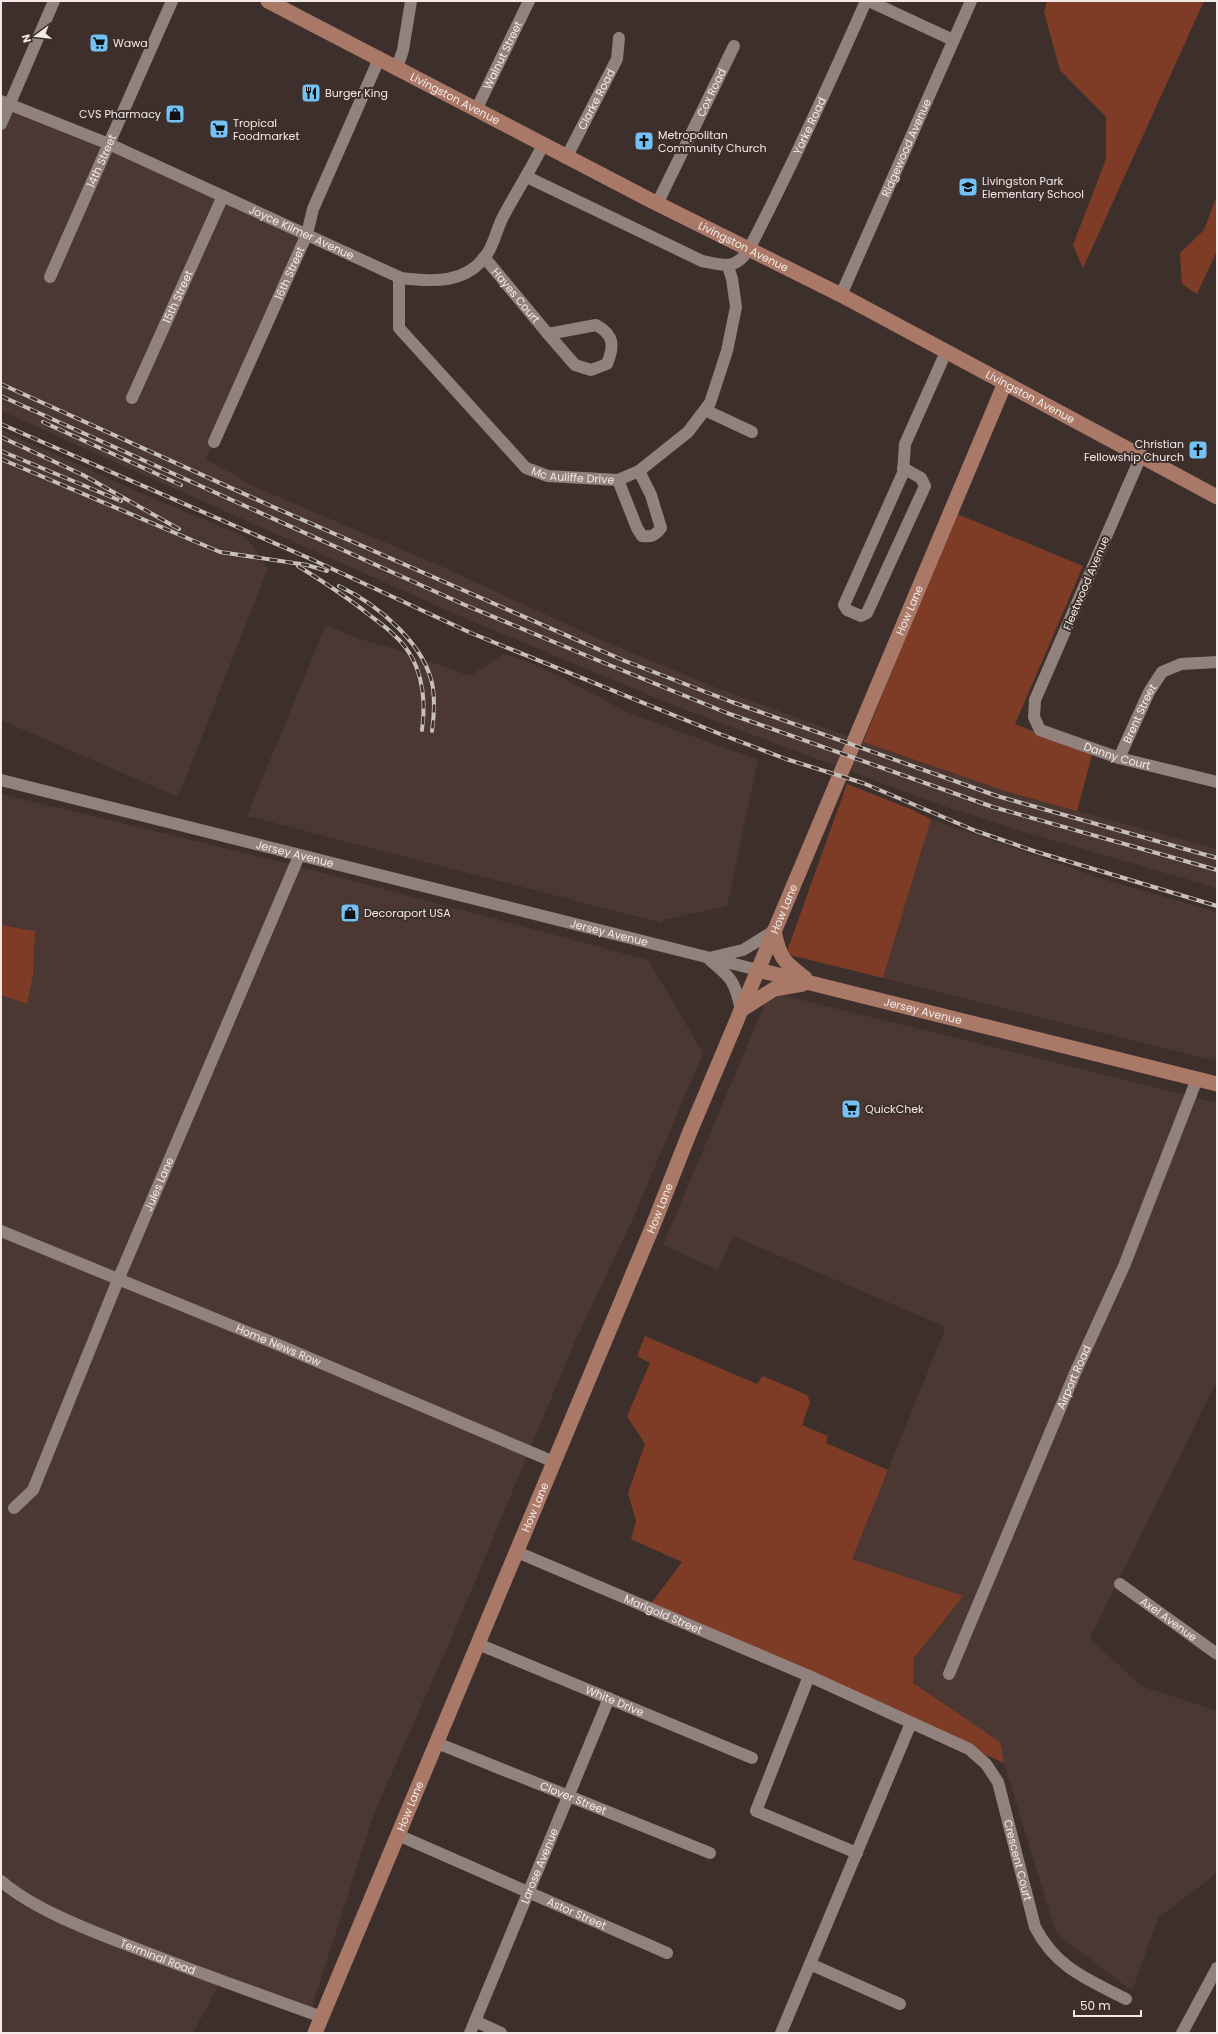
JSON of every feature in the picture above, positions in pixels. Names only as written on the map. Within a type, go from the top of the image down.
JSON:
[{"type":"main road","name":"Livingston Avenue","points":[[268,1],[566,158],[841,295],[1217,497]]},
{"type":"main road","name":"How Lane","points":[[315,2033],[517,1552],[858,729],[1005,384]]},
{"type":"main road","points":[[774,931],[778,948],[784,961],[813,983]]},
{"type":"main road","name":"Jersey Avenue","points":[[758,970],[1217,1084]]},
{"type":"main road","points":[[741,1010],[774,989],[813,983]]},
{"type":"street","points":[[1,124],[5,103],[54,1]]},
{"type":"street","name":"14th Street","points":[[50,277],[172,1]]},
{"type":"street","points":[[397,68],[402,50],[411,1]]},
{"type":"street","name":"Walnut Street","points":[[476,110],[529,1]]},
{"type":"street","points":[[868,1],[953,40]]},
{"type":"street","name":"Yorke Road","points":[[749,249],[813,121],[868,1]]},
{"type":"street","name":"Ridgewood Avenue","points":[[841,295],[971,1]]},
{"type":"street","name":"Clarke Road","points":[[566,158],[617,59],[619,38]]},
{"type":"street","name":"Cox Road","points":[[657,204],[734,46]]},
{"type":"street","name":"16th Street","points":[[214,442],[307,234],[313,209],[379,59]]},
{"type":"street","name":"Joyce Kilmer Avenue","points":[[5,103],[109,144],[399,277],[429,281],[448,280],[471,270],[487,254],[504,216],[527,177],[543,145]]},
{"type":"street","points":[[527,177],[702,261],[728,266],[742,260],[749,249]]},
{"type":"street","name":"15th Street","points":[[132,398],[223,196]]},
{"type":"street","name":"Hayes Court","points":[[484,257],[548,334],[575,365],[591,370],[607,364],[612,352],[611,339],[605,330],[596,325],[548,334]]},
{"type":"street","name":"Mc Auliffe Drive","points":[[399,277],[399,328],[526,468],[548,476],[618,480],[639,471],[688,432],[710,403],[727,352],[736,307],[732,279],[728,266]]},
{"type":"street","points":[[903,468],[921,478],[925,486],[867,613],[861,616],[847,610],[844,605],[903,473],[903,468],[905,444],[946,352]]},
{"type":"street","points":[[705,410],[752,432]]},
{"type":"street","name":"Fleetwood Avenue","points":[[1034,711],[1035,700],[1141,456]]},
{"type":"street","points":[[618,480],[637,528],[642,536],[650,537],[657,534],[661,528],[651,495],[639,471]]},
{"type":"street","name":"Brent Street","points":[[1119,758],[1149,692],[1162,672],[1181,664],[1217,662]]},
{"type":"street","name":"Danny Court","points":[[1034,711],[1034,717],[1040,730],[1119,758],[1217,782]]},
{"type":"street","name":"Jersey Avenue","points":[[1,780],[298,856],[758,970]]},
{"type":"street","name":"Jules Lane","points":[[14,1508],[32,1490],[118,1280],[298,856]]},
{"type":"street","points":[[708,958],[743,950],[774,931]]},
{"type":"street","points":[[708,958],[732,979],[737,991],[741,1010]]},
{"type":"street","name":"Airport Road","points":[[948,1674],[1075,1373],[1124,1266],[1197,1079]]},
{"type":"street","name":"Home News Row","points":[[1,1231],[274,1343],[554,1462]]},
{"type":"street","name":"Marigold Street","points":[[517,1552],[810,1676]]},
{"type":"street","name":"Axel Avenue","points":[[1120,1584],[1217,1654]]},
{"type":"street","name":"White Drive","points":[[478,1644],[752,1758]]},
{"type":"street","points":[[810,1676],[756,1811],[856,1853]]},
{"type":"street","name":"Crescent Court","points":[[810,1676],[970,1749],[986,1764],[998,1782],[1034,1927],[1044,1945],[1059,1961],[1075,1972],[1126,1999]]},
{"type":"street","name":"Larose Avenue","points":[[470,2033],[610,1698]]},
{"type":"street","points":[[781,2033],[911,1723]]},
{"type":"street","name":"Clover Street","points":[[437,1743],[710,1853]]},
{"type":"street","name":"Astor Street","points":[[398,1835],[667,1953]]},
{"type":"street","name":"Terminal Road","points":[[1,1881],[8,1887],[51,1912],[85,1929],[188,1970],[322,2017]]},
{"type":"street","points":[[810,1964],[900,2004]]},
{"type":"street","points":[[1187,2031],[1217,1968]]},
{"type":"street","points":[[475,2021],[501,2033]]},
{"type":"shaded area","points":[[1047,1],[1204,1],[1083,268],[1073,245],[1106,159],[1106,117],[1060,70],[1044,12]]},
{"type":"shaded area","points":[[1,106],[307,230],[206,459],[255,487],[436,564],[592,636],[714,687],[863,742],[1007,792],[1217,849],[1217,888],[1021,831],[943,806],[668,703],[460,616],[1,411]]},
{"type":"shaded area","points":[[1217,195],[1217,251],[1197,294],[1182,284],[1180,253],[1204,230]]},
{"type":"shaded area","points":[[1,430],[143,494],[246,537],[268,568],[178,797],[1,720]]},
{"type":"shaded area","points":[[957,514],[1083,566],[1015,724],[1092,755],[1077,811],[1008,792],[863,742]]},
{"type":"shaded area","points":[[326,625],[356,638],[395,649],[470,676],[504,654],[529,662],[559,676],[631,714],[758,760],[727,906],[663,920],[662,923],[247,816]]},
{"type":"shaded area","points":[[847,784],[908,808],[931,819],[883,978],[786,954]]},
{"type":"shaded area","points":[[1,794],[282,862],[648,960],[703,1053],[634,1216],[572,1348],[454,1632],[374,1813],[312,2007],[224,1975],[193,2033],[1,2033],[1,995],[26,1004],[33,975],[35,931],[1,925]]},
{"type":"shaded area","points":[[931,819],[1106,880],[1217,912],[1217,1061],[883,978]]},
{"type":"shaded area","points":[[1,925],[35,931],[33,975],[27,1004],[1,995]]},
{"type":"shaded area","points":[[770,992],[1217,1103],[1217,1381],[1090,1638],[1141,1686],[1217,1711],[1217,1869],[1213,1876],[1158,1918],[1132,1991],[1056,1933],[1004,1763],[1000,1742],[913,1683],[914,1658],[962,1596],[852,1559],[946,1327],[733,1236],[718,1270],[663,1245]]},
{"type":"shaded area","points":[[645,1336],[757,1384],[763,1376],[807,1395],[810,1402],[802,1425],[828,1436],[826,1443],[888,1470],[852,1559],[963,1596],[914,1658],[913,1683],[1000,1742],[1004,1763],[650,1605],[682,1562],[631,1539],[636,1521],[628,1493],[645,1444],[627,1416],[650,1363],[637,1356]]},
{"type":"railway","points":[[1,384],[271,506],[625,661],[732,702],[997,796],[1217,858]]},
{"type":"railway","points":[[1,396],[465,605],[727,713],[993,807],[1217,870]]},
{"type":"railway","points":[[43,422],[181,485]]},
{"type":"railway","points":[[1,424],[313,560],[471,633],[720,734],[786,759],[863,783],[976,831],[1037,852],[1217,906]]},
{"type":"railway","points":[[1,437],[83,475],[179,529]]},
{"type":"railway","points":[[1,451],[121,501]]},
{"type":"railway","points":[[1,459],[220,552],[307,565],[327,571]]},
{"type":"railway","points":[[298,566],[351,601],[388,629],[403,645],[416,666],[420,678],[424,704],[422,730]]},
{"type":"railway","points":[[339,586],[369,603],[384,615],[398,627],[421,656],[429,672],[433,688],[434,710],[432,731]]},
{"type":"place","name":"Wawa","points":[[99,43]]},
{"type":"place","name":"Burger King","points":[[311,93]]},
{"type":"place","name":"CVS Pharmacy","points":[[175,114]]},
{"type":"place","name":"Tropical Foodmarket","points":[[219,129]]},
{"type":"place","name":"Metropolitan Community Church","points":[[644,141]]},
{"type":"place","name":"Livingston Park Elementary School","points":[[968,187]]},
{"type":"place","name":"Christian Fellowship Church","points":[[1198,450]]},
{"type":"place","name":"Decoraport USA","points":[[350,913]]},
{"type":"place","name":"QuickChek","points":[[851,1109]]}]
